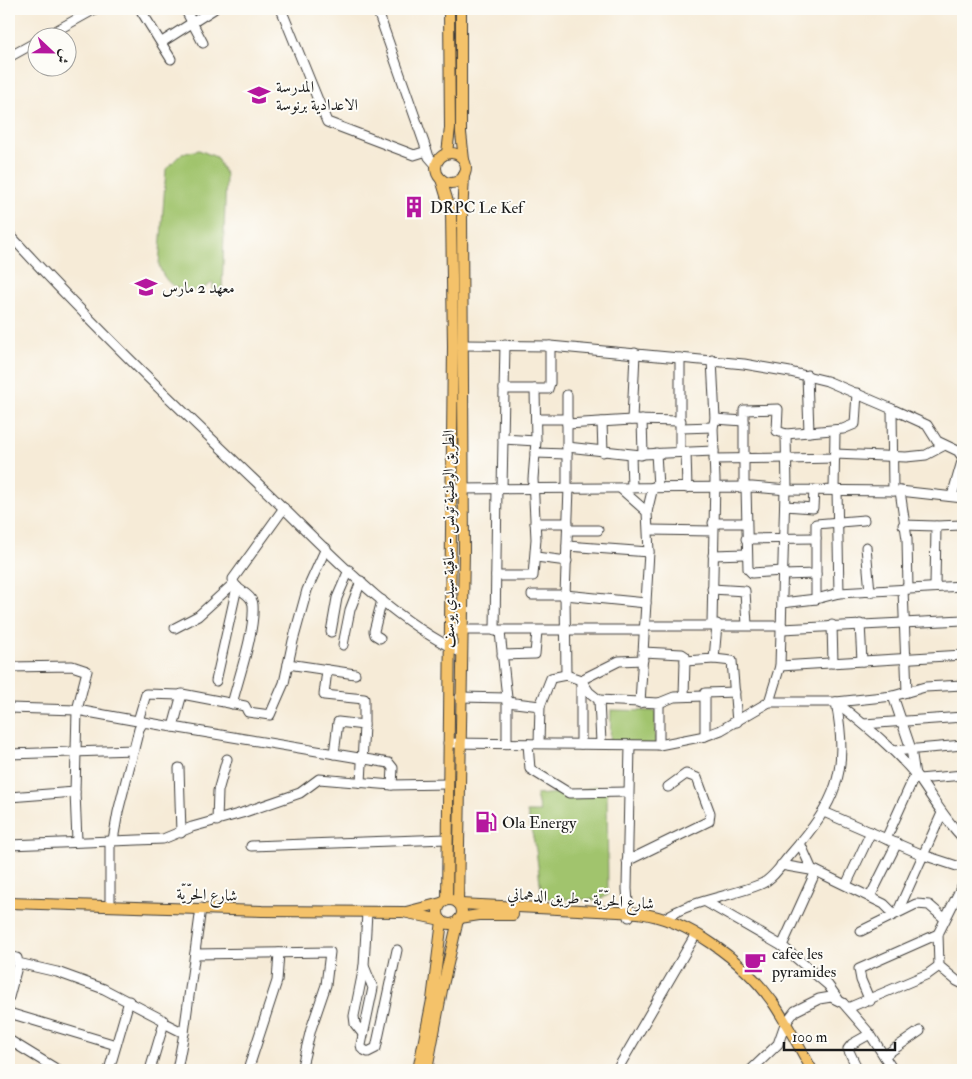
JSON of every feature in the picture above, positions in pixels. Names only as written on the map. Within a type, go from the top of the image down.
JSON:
[{"type":"main road","points":[[449,9],[450,128],[437,174],[441,179],[454,182],[464,175],[466,167],[461,133],[460,9]]},
{"type":"main road","points":[[441,159],[456,154],[464,160]]},
{"type":"main road","name":"الطريق الوطنية تونس - ساقية سيدي يوسف","points":[[459,904],[464,489],[462,217],[464,175]]},
{"type":"main road","name":"الطريق الوطنية تونس - ساقية سيدي يوسف","points":[[441,179],[449,203],[452,224],[451,630],[444,901]]},
{"type":"main road","points":[[418,1070],[432,1000],[442,920],[438,910],[444,901],[459,904],[462,911],[442,990],[427,1070]]},
{"type":"main road","name":"شارع الحرّيّة","points":[[405,912],[444,901]]},
{"type":"main road","name":"شارع الحرّيّة","points":[[9,904],[405,912],[442,920]]},
{"type":"main road","name":"شارع الحرّيّة - طريق الدهماني","points":[[459,904],[664,918],[695,936],[747,979],[784,1028],[812,1070]]},
{"type":"main road","name":"شارع الحرّيّة - طريق الدهماني","points":[[459,919],[491,914],[629,915],[671,926],[695,936]]},
{"type":"main road","points":[[442,920],[452,924],[459,919]]},
{"type":"main road","name":"شارع الحرّيّة - طريق الدهماني","points":[[784,1028],[805,1070]]},
{"type":"street","points":[[61,28],[95,9]]},
{"type":"street","points":[[140,9],[171,59]]},
{"type":"street","points":[[185,9],[204,43]]},
{"type":"street","points":[[162,42],[214,9]]},
{"type":"street","points":[[280,9],[326,122],[414,155],[427,152],[441,159]]},
{"type":"street","points":[[377,9],[427,152]]},
{"type":"street","points":[[9,57],[28,47]]},
{"type":"street","points":[[11,239],[167,397],[349,570],[417,628],[462,653]]},
{"type":"street","points":[[505,344],[503,439],[496,576],[497,631],[502,655],[507,700],[507,743]]},
{"type":"street","points":[[463,345],[550,346],[635,353],[712,360],[807,375],[857,393],[927,425],[934,438],[943,446],[958,452],[963,458],[952,496]]},
{"type":"street","points":[[504,389],[547,389],[550,386],[550,346]]},
{"type":"street","points":[[632,420],[635,353]]},
{"type":"street","points":[[680,358],[681,425],[687,488]]},
{"type":"street","points":[[712,360],[714,423],[712,589],[715,624],[714,659]]},
{"type":"street","points":[[807,375],[809,432]]},
{"type":"street","points":[[496,576],[533,576],[536,557],[534,488],[536,453],[535,389]]},
{"type":"street","points":[[816,574],[750,572],[748,570],[745,523],[744,410],[778,409],[777,430],[786,434],[835,430],[855,424],[857,393]]},
{"type":"street","points":[[566,675],[567,395]]},
{"type":"street","points":[[892,410],[896,491],[906,539],[904,622],[907,692]]},
{"type":"street","points":[[536,419],[602,422],[642,420],[681,425],[744,421]]},
{"type":"street","points":[[642,420],[643,454]]},
{"type":"street","points":[[602,422],[603,452]]},
{"type":"street","points":[[835,430],[836,490],[839,522],[838,593]]},
{"type":"street","points":[[770,702],[780,666],[787,458],[786,434]]},
{"type":"street","points":[[503,439],[536,441]]},
{"type":"street","points":[[536,453],[567,451],[631,455],[683,452],[744,459],[926,455],[943,446]]},
{"type":"street","points":[[640,703],[649,552],[647,512],[656,487],[656,453]]},
{"type":"street","points":[[631,455],[632,488]]},
{"type":"street","points":[[451,489],[745,487],[786,490],[896,491],[963,498]]},
{"type":"street","points":[[621,489],[647,512]]},
{"type":"street","points":[[785,506],[814,508],[814,490]]},
{"type":"street","points":[[216,681],[235,586],[234,577],[284,508]]},
{"type":"street","points":[[816,599],[816,524],[864,520]]},
{"type":"street","points":[[535,523],[598,530]]},
{"type":"street","points":[[649,530],[713,527],[745,523]]},
{"type":"street","points":[[903,525],[963,525]]},
{"type":"street","points":[[935,586],[936,526]]},
{"type":"street","points":[[746,539],[816,538]]},
{"type":"street","points":[[567,546],[649,552]]},
{"type":"street","points":[[866,547],[870,592]]},
{"type":"street","points":[[110,906],[112,840],[146,694],[180,695],[246,706],[248,712],[270,715],[284,683],[308,590],[326,548]]},
{"type":"street","points":[[713,555],[746,554]]},
{"type":"street","points":[[536,557],[567,561]]},
{"type":"street","points":[[332,632],[337,598],[349,570]]},
{"type":"street","points":[[343,644],[350,610],[361,581]]},
{"type":"street","points":[[175,628],[198,616],[235,586]]},
{"type":"street","points":[[232,704],[250,630],[253,606],[250,598],[235,586]]},
{"type":"street","points":[[782,603],[816,599],[838,593],[935,586],[963,586]]},
{"type":"street","points":[[712,589],[746,592],[747,625]]},
{"type":"street","points":[[532,595],[565,595],[646,603]]},
{"type":"street","points":[[380,638],[375,635],[374,631],[382,600]]},
{"type":"street","points":[[451,630],[537,631],[715,624],[782,627],[963,620]]},
{"type":"street","points":[[860,624],[862,661]]},
{"type":"street","points":[[832,626],[833,663]]},
{"type":"street","points":[[502,655],[535,654],[537,631]]},
{"type":"street","points":[[581,680],[619,661],[643,656],[682,654],[685,656],[684,696]]},
{"type":"street","points":[[780,666],[963,655]]},
{"type":"street","points":[[685,661],[714,659],[732,661],[737,722]]},
{"type":"street","points":[[288,664],[355,674]]},
{"type":"street","points":[[9,667],[72,666],[85,669],[87,676],[77,710],[74,792],[77,841]]},
{"type":"street","points":[[328,670],[324,695],[364,698],[361,783]]},
{"type":"street","points":[[539,743],[540,706],[551,678],[566,675],[581,680],[589,692],[599,700],[659,703],[671,698],[704,696]]},
{"type":"street","points":[[581,680],[581,744]]},
{"type":"street","points":[[448,743],[659,745],[705,736],[737,722],[770,702],[836,702],[893,696],[926,688],[963,685]]},
{"type":"street","points":[[705,736],[704,696],[706,692],[735,692]]},
{"type":"street","points":[[173,727],[180,695]]},
{"type":"street","points":[[886,839],[917,777],[911,749],[893,696]]},
{"type":"street","points":[[460,698],[507,700],[540,706]]},
{"type":"street","points":[[599,700],[601,744]]},
{"type":"street","points":[[836,702],[894,750],[963,838]]},
{"type":"street","points":[[664,918],[763,883],[800,843],[824,812],[834,793],[840,775],[842,741],[836,702]]},
{"type":"street","points":[[659,703],[659,745]]},
{"type":"street","points":[[9,708],[77,710],[391,764],[393,768],[392,785]]},
{"type":"street","points":[[864,724],[963,717]]},
{"type":"street","points":[[334,754],[338,722],[364,724]]},
{"type":"street","points":[[528,744],[530,769],[562,790],[576,794],[628,792]]},
{"type":"street","points":[[894,750],[963,745]]},
{"type":"street","points":[[629,915],[627,861],[630,746]]},
{"type":"street","points":[[9,754],[77,750],[134,750]]},
{"type":"street","points":[[218,821],[218,791],[227,759]]},
{"type":"street","points":[[179,768],[181,833]]},
{"type":"street","points":[[627,861],[709,821],[710,813],[697,778],[686,774],[668,788]]},
{"type":"street","points":[[917,777],[963,775]]},
{"type":"street","points":[[9,845],[163,839],[192,827],[218,821],[304,791],[319,779],[392,785],[448,784]]},
{"type":"street","points":[[9,797],[74,792]]},
{"type":"street","points":[[824,812],[923,855],[963,868]]},
{"type":"street","points":[[896,912],[942,813]]},
{"type":"street","points":[[846,885],[871,832]]},
{"type":"street","points":[[251,846],[447,839]]},
{"type":"street","points":[[782,946],[814,871],[800,843]]},
{"type":"street","points":[[870,897],[897,843]]},
{"type":"street","points":[[781,865],[814,871],[846,885],[896,912]]},
{"type":"street","points":[[963,884],[944,918],[938,934],[939,966],[956,981],[963,984]]},
{"type":"street","points":[[706,902],[782,946],[828,985],[838,999],[870,1034],[893,1070]]},
{"type":"street","points":[[861,931],[896,912],[916,904],[925,904],[944,918]]},
{"type":"street","points":[[177,1070],[184,1033],[201,908]]},
{"type":"street","points":[[367,912],[364,966],[354,1016],[355,1024],[363,1034],[361,1047],[366,1052],[372,1052],[376,1048],[397,950]]},
{"type":"street","points":[[870,1001],[859,976],[859,969],[938,934]]},
{"type":"street","points":[[618,1070],[695,936]]},
{"type":"street","points":[[194,954],[329,952],[326,986],[311,1029],[301,1070]]},
{"type":"street","points":[[248,1070],[277,981],[279,953]]},
{"type":"street","points":[[9,956],[17,958],[18,963],[12,975],[9,997]]},
{"type":"street","points":[[18,963],[57,972],[129,1001],[184,1033]]},
{"type":"street","points":[[848,1008],[870,1001],[928,974],[939,966]]},
{"type":"street","points":[[751,1070],[778,1044],[784,1028],[795,1011],[811,1002],[826,997],[838,999]]},
{"type":"street","points":[[109,1070],[129,1001]]},
{"type":"street","points":[[9,1013],[116,1045]]},
{"type":"street","points":[[150,1070],[164,1023]]},
{"type":"street","points":[[884,1056],[920,1031]]},
{"type":"street","points":[[858,1070],[848,1049],[870,1034]]},
{"type":"street","points":[[9,1040],[58,1070]]},
{"type":"green space","points":[[199,150],[216,157],[226,175],[222,293],[213,294],[213,282],[197,290],[181,290],[168,281],[159,265],[166,169],[181,154]]},
{"type":"green space","points":[[611,710],[656,711],[655,745],[610,744]]},
{"type":"green space","points":[[596,786],[607,790],[608,895],[598,900],[542,898],[536,850],[527,812],[540,812],[536,795],[579,791]]},
{"type":"place","name":"المدرسة الاعدادية برنوسة","points":[[259,95]]},
{"type":"place","name":"DRPC Le Kef","points":[[414,207]]},
{"type":"place","name":"معهد 2 مارس","points":[[146,287]]},
{"type":"place","name":"Ola Energy","points":[[486,822]]},
{"type":"place","name":"cafee les pyramides","points":[[755,962]]}]
